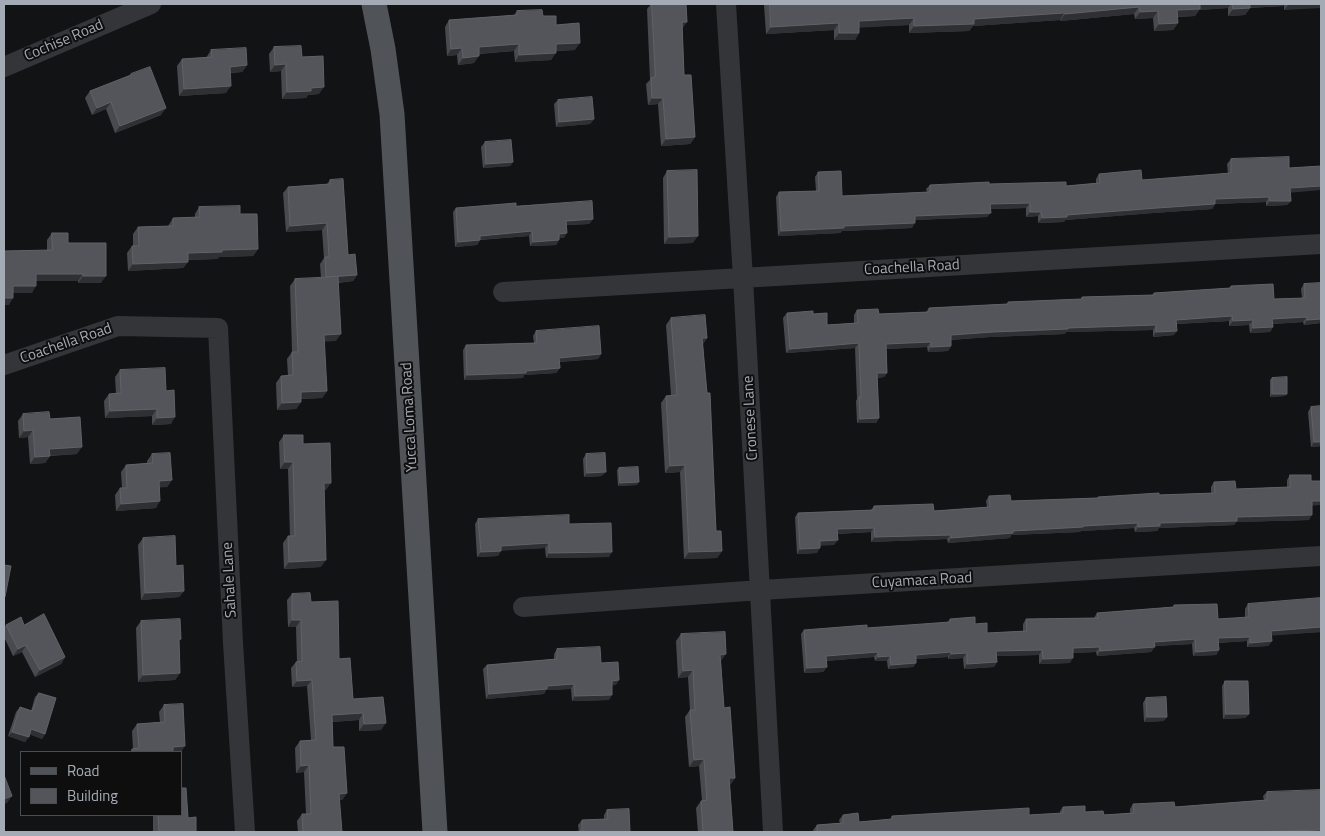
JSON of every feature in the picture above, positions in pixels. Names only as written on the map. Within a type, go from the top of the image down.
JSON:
[{"type":"main road","name":"Yucca Loma Road","points":[[374,4],[383,49],[392,114],[435,832]]},
{"type":"street","name":"Cochise Road","points":[[4,67],[151,4]]},
{"type":"street","name":"Cronese Lane","points":[[726,4],[774,832]]},
{"type":"street","name":"Coachella Road","points":[[503,292],[1321,244]]},
{"type":"street","name":"Coachella Road","points":[[4,365],[118,326],[218,328]]},
{"type":"street","name":"Sahale Lane","points":[[218,328],[245,832]]},
{"type":"street","name":"Cuyamaca Road","points":[[522,607],[761,590],[1321,556]]},
{"type":"building","points":[[652,4],[686,4],[687,22],[682,22],[684,75],[691,75],[695,137],[666,139],[663,98],[652,98],[651,78],[655,77]]},
{"type":"building","points":[[770,4],[1200,4],[1200,9],[1177,10],[1178,23],[1159,24],[1158,11],[1140,12],[1139,7],[1065,14],[974,19],[974,24],[914,26],[914,18],[859,21],[859,33],[839,33],[839,23],[771,27]]},
{"type":"building","points":[[1233,4],[1250,4],[1250,8],[1233,9]]},
{"type":"building","points":[[542,10],[543,16],[556,16],[556,25],[579,23],[580,43],[556,44],[556,53],[519,55],[519,44],[479,47],[479,56],[463,58],[462,48],[451,49],[449,20],[517,15],[517,11]]},
{"type":"building","points":[[301,46],[302,57],[323,56],[324,87],[311,88],[311,91],[287,92],[286,64],[275,65],[274,47]]},
{"type":"building","points":[[246,48],[247,65],[230,67],[231,86],[184,89],[182,59],[212,57],[211,50]]},
{"type":"building","points":[[150,67],[166,108],[120,126],[111,102],[97,108],[90,91]]},
{"type":"building","points":[[592,97],[594,119],[559,122],[558,100]]},
{"type":"building","points":[[511,140],[513,162],[486,164],[485,142]]},
{"type":"building","points":[[1289,157],[1289,168],[1321,166],[1321,186],[1290,188],[1291,201],[1270,201],[1269,197],[1215,199],[1215,204],[1042,218],[1041,212],[1030,212],[1030,203],[990,204],[991,213],[915,216],[915,223],[781,231],[779,192],[819,191],[818,172],[841,171],[842,196],[930,192],[930,185],[989,182],[989,184],[1066,182],[1066,186],[1100,183],[1099,174],[1141,170],[1142,180],[1231,173],[1231,159]]},
{"type":"building","points":[[697,170],[698,236],[669,237],[667,171]]},
{"type":"building","points":[[343,179],[348,255],[355,254],[357,275],[326,277],[325,257],[329,257],[327,223],[290,226],[288,187],[330,184],[330,180]]},
{"type":"building","points":[[592,201],[593,219],[566,221],[567,233],[559,234],[559,240],[533,242],[532,231],[480,236],[480,240],[458,242],[456,208],[516,203],[516,206]]},
{"type":"building","points":[[240,206],[240,214],[257,214],[258,249],[188,253],[188,262],[133,264],[132,246],[139,246],[138,227],[173,226],[173,218],[200,217],[199,207]]},
{"type":"building","points":[[52,233],[68,233],[68,243],[106,243],[106,276],[36,274],[36,286],[13,286],[13,298],[4,298],[4,251],[52,250]]},
{"type":"building","points":[[338,277],[341,334],[324,335],[327,391],[301,392],[301,402],[282,403],[281,376],[293,375],[292,352],[298,352],[295,279]]},
{"type":"building","points":[[1321,283],[1321,319],[1307,320],[1307,317],[1272,319],[1273,327],[1253,328],[1253,320],[1233,321],[1232,316],[1176,320],[1177,331],[1156,332],[1156,325],[1068,328],[951,335],[951,346],[931,347],[931,342],[886,344],[887,373],[877,373],[879,418],[860,419],[859,343],[790,349],[787,313],[813,311],[813,314],[827,313],[827,325],[858,323],[857,310],[878,309],[879,314],[929,312],[929,308],[1082,299],[1082,297],[1154,295],[1154,293],[1231,288],[1231,286],[1273,284],[1274,299],[1305,298],[1304,284]]},
{"type":"building","points":[[705,315],[707,338],[702,338],[707,393],[710,393],[716,531],[721,531],[722,551],[689,552],[685,465],[670,466],[666,396],[677,395],[671,318]]},
{"type":"building","points":[[599,326],[601,354],[559,358],[560,368],[526,371],[526,373],[467,375],[466,345],[537,343],[536,331]]},
{"type":"building","points":[[165,368],[166,391],[174,390],[175,417],[157,418],[157,409],[110,411],[109,394],[121,393],[120,370]]},
{"type":"building","points":[[1287,377],[1287,394],[1272,394],[1272,378]]},
{"type":"building","points":[[1321,406],[1321,442],[1314,442],[1311,407]]},
{"type":"building","points":[[49,412],[50,419],[80,417],[82,447],[49,449],[50,456],[35,457],[33,430],[24,431],[23,414]]},
{"type":"building","points":[[284,435],[303,435],[303,444],[330,443],[331,483],[324,483],[326,560],[289,562],[288,536],[295,536],[293,462],[285,462]]},
{"type":"building","points":[[170,453],[172,480],[159,481],[160,501],[121,504],[120,488],[127,488],[126,465],[153,463],[152,454]]},
{"type":"building","points":[[605,453],[606,472],[587,473],[586,454]]},
{"type":"building","points":[[638,467],[639,482],[620,483],[619,468]]},
{"type":"building","points":[[1290,475],[1311,475],[1311,481],[1321,481],[1321,501],[1312,501],[1312,515],[1237,517],[1237,521],[1160,523],[1160,526],[1138,527],[1138,523],[1083,526],[951,538],[951,535],[875,537],[874,528],[837,529],[838,540],[820,541],[820,548],[800,549],[798,513],[874,510],[874,506],[933,504],[934,511],[990,507],[989,496],[1010,495],[1011,501],[1098,498],[1159,493],[1159,495],[1215,493],[1214,482],[1235,481],[1236,489],[1290,487]]},
{"type":"building","points":[[569,515],[569,524],[611,523],[612,552],[549,553],[549,543],[501,546],[501,551],[481,552],[478,519]]},
{"type":"building","points":[[175,536],[176,566],[183,565],[184,591],[145,593],[143,538]]},
{"type":"building","points":[[4,565],[11,566],[5,597],[4,597]]},
{"type":"building","points":[[310,593],[311,602],[338,601],[339,659],[350,658],[353,699],[383,697],[386,723],[364,724],[363,713],[332,715],[333,747],[344,747],[347,793],[339,794],[342,832],[303,832],[302,814],[311,814],[309,765],[301,766],[300,741],[316,740],[312,680],[297,681],[296,662],[302,661],[301,620],[292,620],[292,594]]},
{"type":"building","points":[[1321,598],[1321,627],[1271,631],[1272,641],[1250,643],[1250,637],[1218,638],[1219,650],[1196,652],[1195,639],[1154,642],[1155,647],[1100,651],[1100,647],[1073,648],[1073,658],[1043,659],[1042,650],[996,651],[997,662],[967,664],[967,653],[951,654],[951,652],[916,655],[916,663],[891,665],[890,656],[878,657],[878,652],[826,656],[827,667],[807,668],[804,630],[867,625],[867,628],[950,622],[950,619],[975,617],[975,624],[987,623],[987,633],[1027,631],[1026,619],[1098,618],[1097,613],[1174,607],[1174,605],[1217,604],[1218,619],[1249,617],[1248,604]]},
{"type":"building","points":[[44,614],[65,657],[40,670],[26,645],[18,649],[6,625],[21,617],[24,625]]},
{"type":"building","points":[[180,619],[180,673],[143,675],[141,621]]},
{"type":"building","points":[[725,632],[726,654],[720,655],[724,708],[730,707],[735,778],[729,778],[733,832],[703,832],[701,801],[707,800],[704,759],[694,760],[690,710],[695,710],[693,670],[683,671],[681,634]]},
{"type":"building","points":[[600,647],[601,663],[618,662],[619,680],[612,681],[612,695],[575,696],[574,684],[547,686],[547,689],[489,694],[487,665],[557,659],[557,649]]},
{"type":"building","points":[[1225,681],[1248,681],[1249,714],[1226,714]]},
{"type":"building","points":[[39,693],[56,698],[45,734],[31,729],[29,737],[12,732],[20,707],[32,711]]},
{"type":"building","points":[[1166,697],[1167,717],[1147,717],[1146,698]]},
{"type":"building","points":[[183,704],[185,746],[173,747],[173,751],[132,751],[132,749],[139,748],[137,724],[165,722],[164,705]]},
{"type":"building","points":[[4,775],[12,796],[4,799]]},
{"type":"building","points":[[182,788],[186,788],[188,818],[196,817],[196,832],[159,832],[158,816],[182,816]]},
{"type":"building","points":[[1321,790],[1321,830],[1249,832],[817,832],[817,825],[843,823],[843,815],[858,813],[859,822],[892,819],[892,816],[1029,808],[1029,815],[1063,813],[1063,807],[1085,806],[1085,812],[1103,811],[1104,815],[1134,813],[1133,804],[1174,802],[1175,807],[1267,800],[1267,792]]},
{"type":"building","points":[[629,809],[630,832],[570,832],[582,831],[582,820],[608,819],[607,810]]}]
